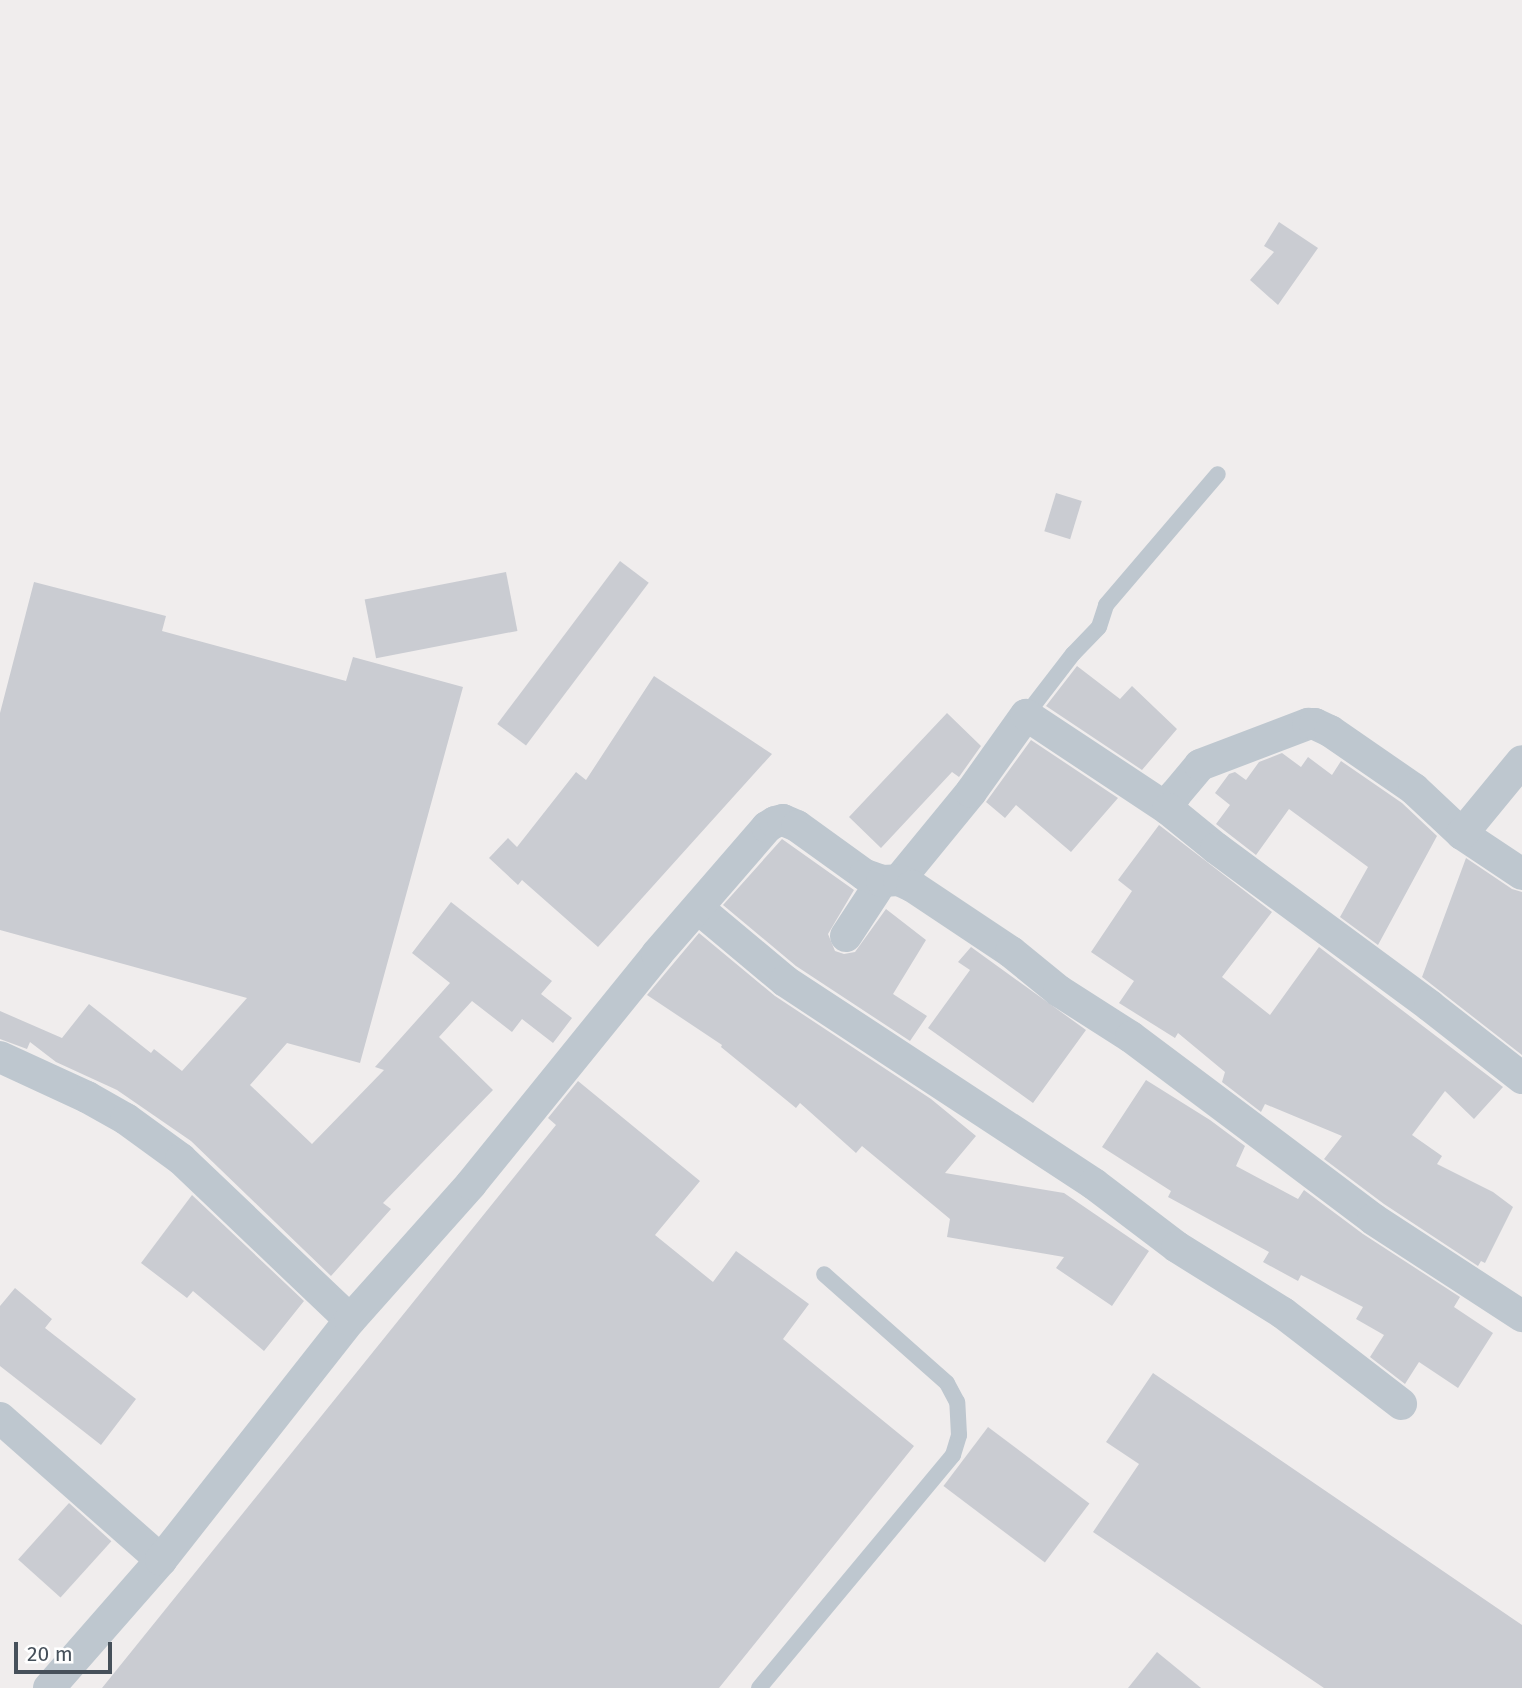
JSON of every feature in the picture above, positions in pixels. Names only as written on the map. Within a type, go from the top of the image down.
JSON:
[{"type":"street","points":[[846,936],[890,881],[971,792],[1026,715],[1168,809],[1522,1078]]},
{"type":"street","points":[[1168,809],[1175,795],[1200,765],[1308,724],[1331,731],[1413,789],[1462,834],[1522,874]]},
{"type":"street","points":[[1462,834],[1522,761]]},
{"type":"street","points":[[49,1688],[161,1560],[350,1320],[471,1184],[563,1074],[621,998],[767,827],[783,820],[797,825],[858,872],[912,886],[1011,952],[1059,991],[1131,1037],[1373,1219],[1518,1305]]},
{"type":"street","points":[[699,909],[785,981],[1094,1184],[1177,1247],[1283,1313],[1401,1404]]},
{"type":"street","points":[[0,1057],[87,1097],[126,1119],[181,1159],[350,1320]]},
{"type":"street","points":[[0,1419],[161,1560]]},
{"type":"lane","points":[[1026,715],[1073,654],[1099,627],[1106,605],[1218,474]]},
{"type":"lane","points":[[759,1688],[953,1455],[959,1435],[957,1402],[947,1383],[824,1274]]},
{"type":"building","points":[[1279,222],[1318,248],[1278,305],[1250,280],[1274,252],[1264,246]]},
{"type":"building","points":[[1056,493],[1082,501],[1070,539],[1044,531]]},
{"type":"building","points":[[620,561],[649,583],[526,746],[497,724]]},
{"type":"building","points":[[506,572],[517,631],[376,658],[365,599]]},
{"type":"building","points":[[34,582],[166,616],[162,631],[346,681],[353,657],[463,687],[360,1063],[287,1043],[250,1085],[312,1144],[384,1070],[375,1067],[450,983],[412,953],[451,902],[552,981],[541,994],[572,1018],[553,1043],[522,1019],[512,1032],[472,1001],[439,1037],[493,1090],[383,1203],[391,1209],[331,1276],[191,1141],[117,1090],[56,1062],[30,1042],[27,1049],[0,1039],[0,1011],[62,1038],[89,1004],[151,1053],[154,1049],[182,1071],[247,998],[0,930],[0,713]]},
{"type":"building","points":[[1077,666],[1120,699],[1132,686],[1177,729],[1142,770],[1046,706]]},
{"type":"building","points":[[654,676],[772,754],[598,947],[522,880],[518,885],[489,858],[508,838],[517,847],[576,772],[586,780]]},
{"type":"building","points":[[947,713],[981,746],[959,777],[952,772],[881,848],[849,817]]},
{"type":"building","points":[[1031,740],[1118,798],[1071,852],[1016,805],[1005,818],[986,802]]},
{"type":"building","points":[[1282,753],[1301,767],[1308,757],[1332,775],[1341,761],[1402,803],[1437,836],[1378,945],[1340,917],[1368,867],[1289,809],[1256,855],[1216,824],[1230,805],[1215,793],[1229,774],[1235,772],[1246,780],[1259,762]]},
{"type":"building","points":[[1159,825],[1272,912],[1222,977],[1270,1015],[1319,947],[1503,1087],[1474,1119],[1445,1091],[1412,1135],[1442,1156],[1437,1164],[1493,1192],[1513,1207],[1485,1263],[1481,1261],[1478,1266],[1384,1204],[1324,1159],[1342,1136],[1265,1104],[1261,1112],[1222,1082],[1225,1072],[1178,1033],[1175,1038],[1119,1003],[1134,981],[1091,952],[1132,891],[1118,880]]},
{"type":"building","points":[[782,839],[854,890],[828,934],[835,951],[844,954],[855,952],[886,909],[926,940],[893,994],[927,1016],[910,1041],[796,966],[723,905]]},
{"type":"building","points":[[1466,858],[1512,889],[1522,892],[1522,1055],[1422,977]]},
{"type":"building","points":[[699,933],[775,996],[931,1099],[976,1136],[945,1173],[1064,1193],[1149,1251],[1112,1306],[1056,1268],[1064,1257],[947,1237],[950,1219],[862,1146],[856,1153],[800,1103],[796,1108],[721,1047],[722,1045],[647,995]]},
{"type":"building","points":[[971,947],[1086,1030],[1033,1103],[928,1028],[970,970],[958,962]]},
{"type":"building","points":[[1146,1080],[1210,1120],[1245,1146],[1236,1166],[1298,1199],[1304,1190],[1363,1234],[1460,1297],[1454,1307],[1493,1333],[1458,1388],[1419,1362],[1405,1384],[1370,1357],[1384,1335],[1356,1319],[1363,1307],[1301,1275],[1298,1281],[1263,1262],[1269,1252],[1168,1197],[1171,1191],[1102,1147]]},
{"type":"building","points":[[578,1081],[700,1181],[655,1235],[713,1282],[736,1251],[809,1304],[783,1339],[914,1446],[719,1688],[102,1688],[556,1125],[548,1118]]},
{"type":"building","points":[[192,1195],[304,1301],[264,1351],[193,1291],[187,1298],[141,1263]]},
{"type":"building","points":[[15,1288],[52,1319],[45,1328],[136,1399],[101,1445],[0,1366],[0,1306]]},
{"type":"building","points":[[1153,1373],[1522,1625],[1522,1688],[1324,1688],[1093,1532],[1139,1464],[1106,1442]]},
{"type":"building","points":[[988,1427],[1089,1503],[1045,1563],[943,1486]]},
{"type":"building","points":[[69,1503],[111,1541],[61,1598],[18,1559]]},
{"type":"building","points":[[1157,1652],[1201,1688],[1128,1688]]}]
